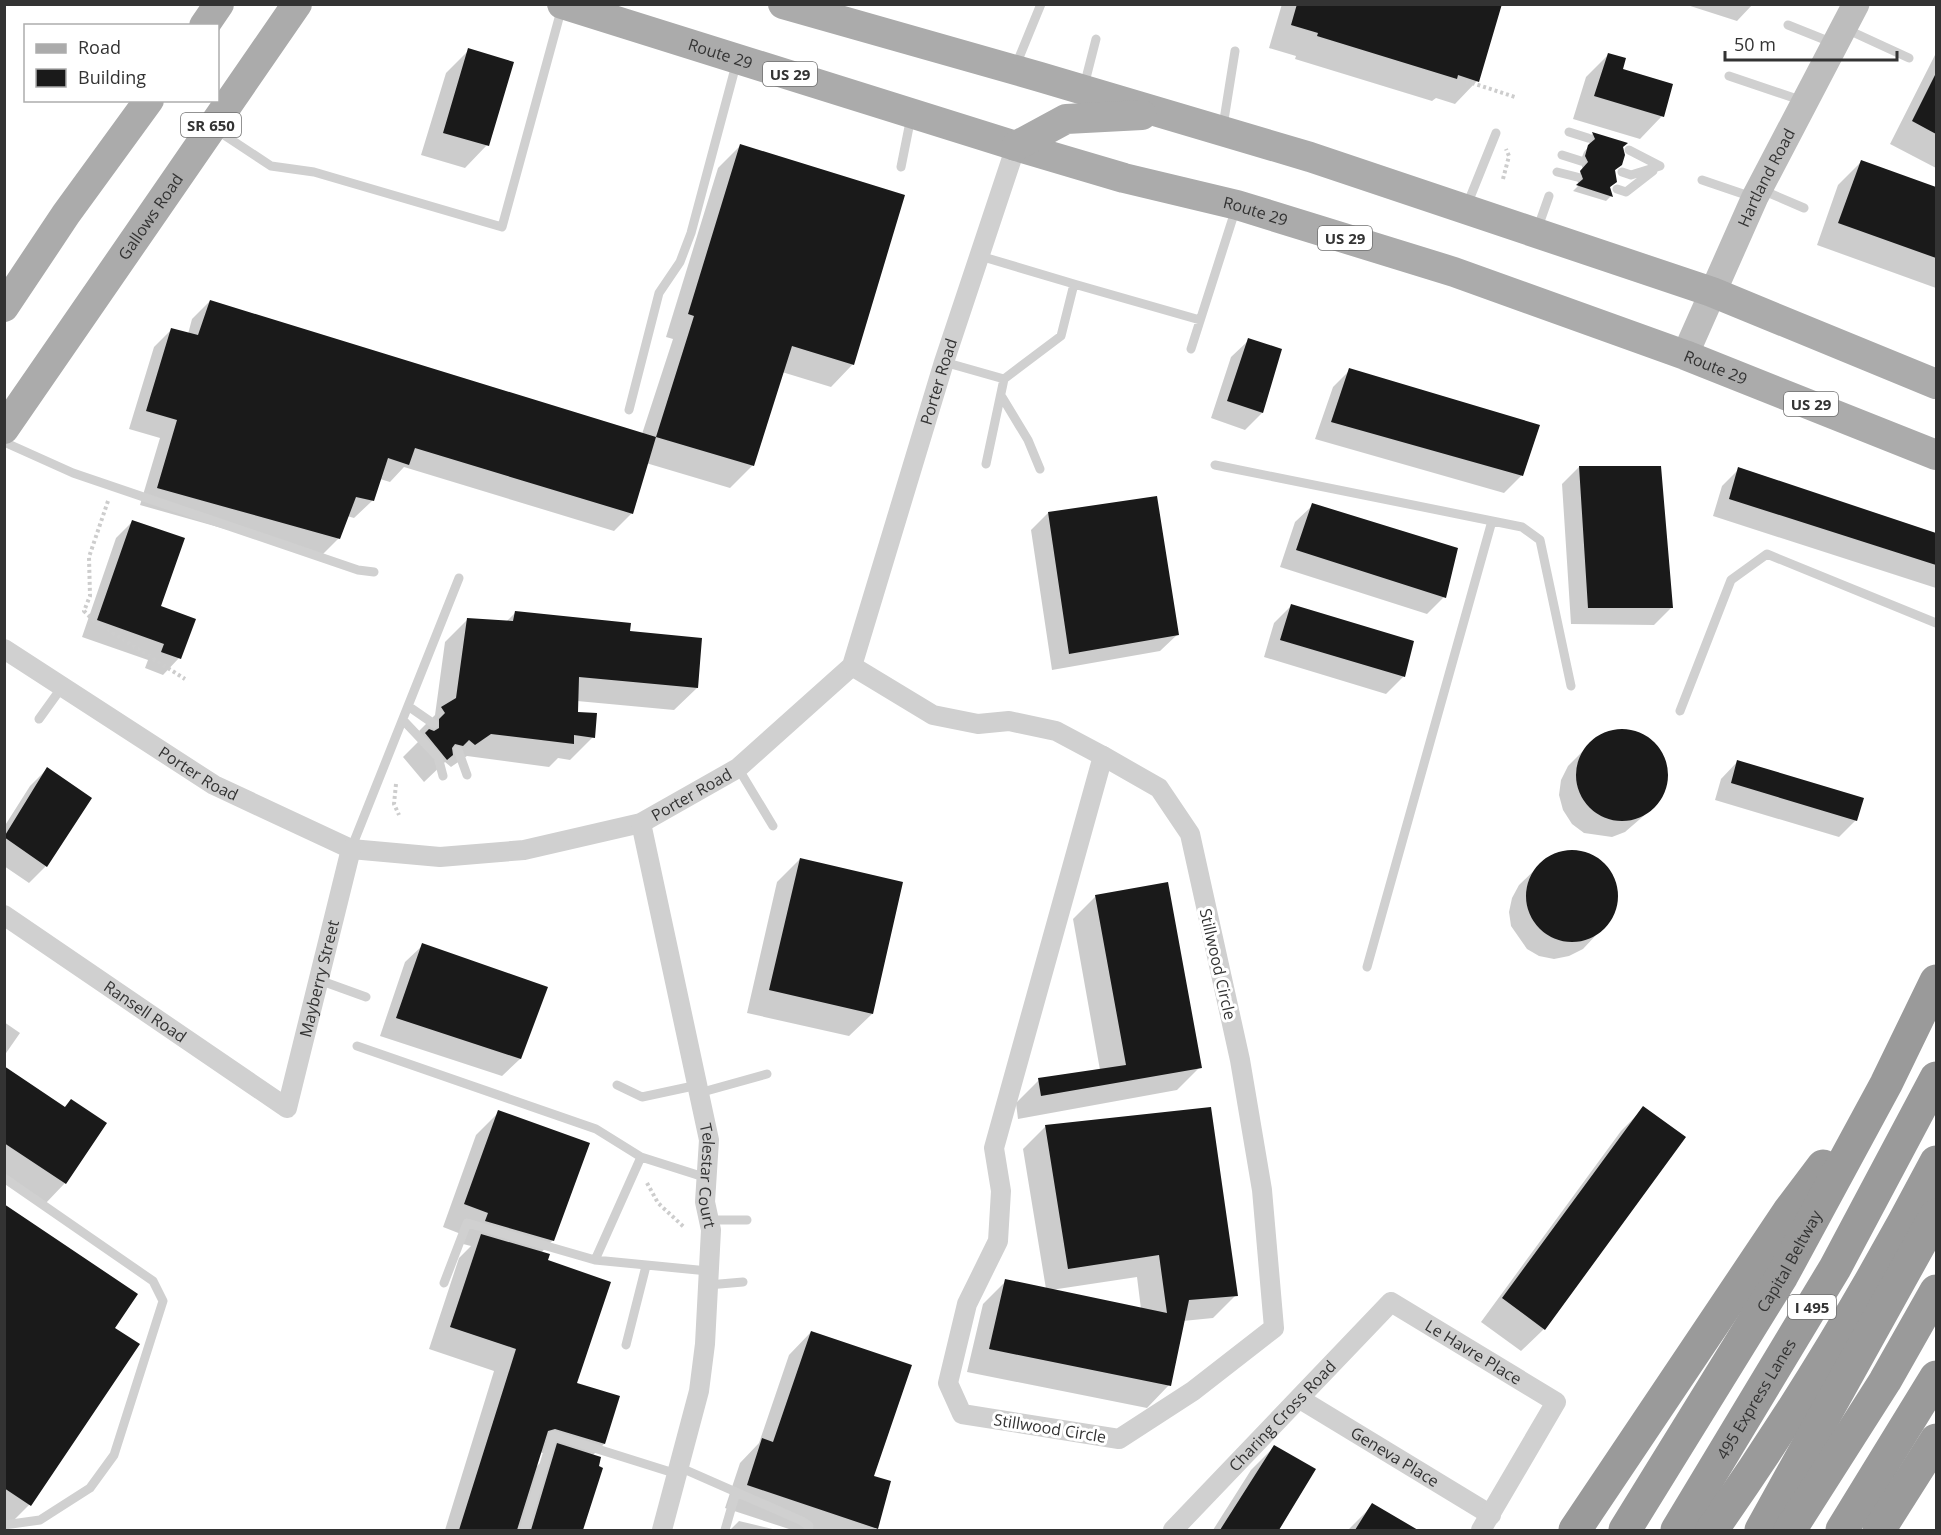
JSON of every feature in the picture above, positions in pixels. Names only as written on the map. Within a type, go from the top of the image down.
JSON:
[{"type":"highway","name":"Capital Beltway","points":[[1625,1530],[1782,1276],[1887,1084],[1936,981]]},
{"type":"highway","name":"495 Express Lanes","points":[[1677,1530],[1835,1268],[1936,1078]]},
{"type":"highway","points":[[1575,1530],[1789,1211],[1887,1084]]},
{"type":"highway","points":[[1713,1530],[1811,1384],[1896,1239],[1936,1162]]},
{"type":"highway","points":[[1761,1530],[1936,1215]]},
{"type":"highway","points":[[1790,1530],[1885,1381],[1936,1291]]},
{"type":"highway","points":[[1842,1530],[1936,1377]]},
{"type":"highway","points":[[1880,1530],[1936,1440]]},
{"type":"main road","points":[[205,24],[219,4]]},
{"type":"main road","name":"Gallows Road","points":[[4,429],[297,4]]},
{"type":"main road","points":[[783,4],[1223,130],[1537,232],[1712,292],[1936,384]]},
{"type":"main road","name":"Route 29","points":[[562,5],[1016,146],[1124,178],[1237,205],[1454,272],[1685,355],[1936,455]]},
{"type":"main road","points":[[4,307],[148,102]]},
{"type":"main road","points":[[1016,146],[1066,120],[1163,114]]},
{"type":"street","name":"Hartland Road","points":[[1685,355],[1757,193],[1856,4]]},
{"type":"street","name":"Porter Road","points":[[4,650],[214,785],[351,849],[440,857],[524,850],[641,823],[738,768],[852,666],[944,362],[1016,146]]},
{"type":"street","name":"Stillwood Circle","points":[[852,666],[933,715],[978,724],[1009,721],[1056,731],[1102,756],[1159,788],[1190,834],[1240,1060],[1262,1190],[1274,1328],[1193,1391],[1119,1439],[962,1414],[948,1383],[967,1304],[998,1241],[1001,1191],[994,1148],[1102,756]]},
{"type":"street","name":"Telestar Court","points":[[641,823],[709,1140],[705,1202],[711,1230],[699,1390],[662,1530]]},
{"type":"street","name":"Mayberry Street","points":[[287,1108],[351,849]]},
{"type":"street","name":"Ransell Road","points":[[4,915],[287,1108]]},
{"type":"street","name":"Charing Cross Road","points":[[1173,1530],[1391,1302]]},
{"type":"street","name":"Le Havre Place","points":[[1391,1302],[1556,1402],[1486,1522]]},
{"type":"street","name":"Geneva Place","points":[[1300,1399],[1486,1522]]},
{"type":"lane","points":[[1014,70],[1041,4]]},
{"type":"lane","points":[[211,126],[271,166],[314,172],[502,227],[562,5]]},
{"type":"lane","points":[[1788,26],[1840,36],[1909,58]]},
{"type":"lane","points":[[1083,90],[1096,39]]},
{"type":"lane","points":[[1223,130],[1234,51]]},
{"type":"lane","points":[[629,410],[659,292],[680,262],[691,233],[738,58]]},
{"type":"lane","points":[[1729,75],[1805,102]]},
{"type":"lane","points":[[901,167],[912,112]]},
{"type":"lane","points":[[1569,132],[1588,138]]},
{"type":"lane","points":[[1465,209],[1496,133]]},
{"type":"lane","points":[[1629,150],[1660,166]]},
{"type":"lane","points":[[1562,155],[1581,160]]},
{"type":"lane","points":[[1622,172],[1631,175],[1660,166]]},
{"type":"lane","points":[[1617,189],[1626,192],[1660,166]]},
{"type":"lane","points":[[1557,172],[1577,177]]},
{"type":"lane","points":[[1702,180],[1757,193],[1804,208]]},
{"type":"lane","points":[[1537,232],[1549,196]]},
{"type":"lane","points":[[1191,349],[1237,205]]},
{"type":"lane","points":[[980,256],[1200,320]]},
{"type":"lane","points":[[986,464],[1004,379],[1061,336],[1074,284]]},
{"type":"lane","points":[[944,362],[1004,379]]},
{"type":"lane","points":[[1002,397],[1028,440],[1040,469]]},
{"type":"lane","points":[[4,442],[73,473],[358,570],[374,572]]},
{"type":"lane","points":[[1215,465],[1522,527],[1540,540],[1571,686]]},
{"type":"lane","points":[[1367,967],[1492,521]]},
{"type":"lane","points":[[1680,711],[1731,580],[1767,554],[1936,623]]},
{"type":"lane","points":[[351,849],[459,578]]},
{"type":"lane","points":[[39,718],[62,687]]},
{"type":"lane","points":[[408,706],[434,724]]},
{"type":"lane","points":[[403,720],[438,757],[443,776]]},
{"type":"lane","points":[[458,750],[467,775]]},
{"type":"lane","points":[[738,768],[773,826]]},
{"type":"lane","points":[[319,980],[366,997]]},
{"type":"lane","points":[[357,1046],[596,1129],[641,1157],[707,1178]]},
{"type":"lane","points":[[617,1085],[642,1097],[698,1089],[767,1074]]},
{"type":"lane","points":[[595,1260],[641,1157]]},
{"type":"lane","points":[[4,1178],[153,1281],[163,1301],[114,1455],[90,1488],[40,1520],[4,1525]]},
{"type":"lane","points":[[708,1220],[747,1220]]},
{"type":"lane","points":[[444,1283],[467,1223],[595,1260],[743,1282]]},
{"type":"lane","points":[[626,1345],[646,1266]]},
{"type":"lane","points":[[524,1530],[553,1435],[678,1471],[736,1492],[802,1521],[809,1526],[808,1530]]},
{"type":"lane","points":[[725,1530],[736,1492]]},
{"type":"path","points":[[1466,81],[1515,97]]},
{"type":"path","points":[[114,487],[89,557],[90,596],[84,611],[94,621],[184,679]]},
{"type":"path","points":[[398,779],[393,804],[399,815]]},
{"type":"path","points":[[647,1183],[658,1203],[685,1228]]},
{"type":"building","points":[[1297,4],[1502,4],[1479,82],[1458,75],[1457,79],[1317,36],[1318,33],[1291,25]]},
{"type":"building","points":[[468,48],[514,62],[489,146],[443,133]]},
{"type":"building","points":[[1608,53],[1626,58],[1623,69],[1673,84],[1664,117],[1594,96]]},
{"type":"building","points":[[1936,73],[1936,134],[1912,121]]},
{"type":"building","points":[[1592,132],[1628,143],[1623,147],[1625,155],[1622,165],[1615,170],[1617,182],[1610,187],[1613,197],[1576,185],[1583,179],[1580,171],[1588,162],[1585,156],[1588,145],[1595,139]]},
{"type":"building","points":[[740,144],[905,195],[854,365],[792,346],[754,466],[656,437],[694,316],[688,314]]},
{"type":"building","points":[[1861,160],[1936,187],[1936,258],[1838,223]]},
{"type":"building","points":[[210,300],[656,437],[633,514],[415,448],[409,465],[388,458],[374,501],[356,497],[340,539],[157,488],[177,420],[146,411],[171,328],[198,335]]},
{"type":"building","points":[[1248,338],[1282,349],[1263,413],[1227,401]]},
{"type":"building","points":[[1349,368],[1540,425],[1523,476],[1331,422]]},
{"type":"building","points":[[1579,466],[1661,466],[1673,608],[1588,608]]},
{"type":"building","points":[[1738,467],[1936,533],[1936,565],[1729,499]]},
{"type":"building","points":[[1157,496],[1179,635],[1069,654],[1048,512]]},
{"type":"building","points":[[1312,503],[1458,548],[1446,598],[1296,550]]},
{"type":"building","points":[[132,520],[185,538],[161,606],[196,619],[181,659],[161,652],[164,644],[97,620]]},
{"type":"building","points":[[1291,604],[1414,641],[1405,677],[1280,640]]},
{"type":"building","points":[[515,611],[631,623],[630,631],[702,638],[698,688],[579,677],[578,712],[597,713],[595,738],[574,735],[574,744],[491,734],[475,745],[469,740],[463,746],[455,744],[452,748],[453,755],[447,760],[425,733],[429,729],[434,731],[439,728],[439,719],[445,713],[441,707],[456,698],[467,618],[513,621]]},
{"type":"building","points":[[1622,729],[1640,732],[1655,742],[1665,757],[1668,775],[1665,793],[1655,808],[1640,818],[1622,821],[1604,818],[1589,808],[1579,793],[1576,775],[1579,757],[1589,742],[1604,732]]},
{"type":"building","points":[[1737,760],[1864,798],[1857,821],[1731,783]]},
{"type":"building","points":[[47,767],[92,798],[47,867],[4,837]]},
{"type":"building","points":[[1572,850],[1590,853],[1605,863],[1615,878],[1618,896],[1615,914],[1605,929],[1590,939],[1572,942],[1554,939],[1539,929],[1529,914],[1526,896],[1529,878],[1539,863],[1554,853]]},
{"type":"building","points":[[800,858],[903,882],[873,1014],[769,990]]},
{"type":"building","points":[[1168,882],[1202,1068],[1041,1096],[1038,1078],[1126,1065],[1095,895]]},
{"type":"building","points":[[422,943],[548,987],[521,1059],[396,1018]]},
{"type":"building","points":[[4,1066],[65,1107],[71,1099],[107,1123],[66,1184],[4,1143]]},
{"type":"building","points":[[1643,1106],[1686,1137],[1545,1330],[1502,1298]]},
{"type":"building","points":[[1211,1107],[1238,1296],[1189,1300],[1171,1386],[989,1349],[1005,1279],[1167,1313],[1159,1255],[1068,1269],[1045,1125]]},
{"type":"building","points":[[498,1110],[590,1143],[554,1241],[485,1221],[488,1213],[464,1204]]},
{"type":"building","points":[[4,1204],[138,1294],[115,1328],[140,1344],[31,1506],[4,1488]]},
{"type":"building","points":[[481,1234],[550,1254],[548,1260],[611,1282],[577,1383],[620,1396],[605,1444],[555,1429],[548,1431],[517,1530],[459,1530],[516,1349],[450,1327]]},
{"type":"building","points":[[811,1331],[912,1365],[874,1476],[891,1481],[878,1529],[747,1485],[762,1438],[773,1442]]},
{"type":"building","points":[[557,1443],[601,1457],[599,1466],[603,1468],[583,1530],[531,1530]]},
{"type":"building","points":[[1274,1445],[1316,1469],[1279,1530],[1220,1530]]},
{"type":"building","points":[[1372,1503],[1418,1530],[1355,1530]]}]
